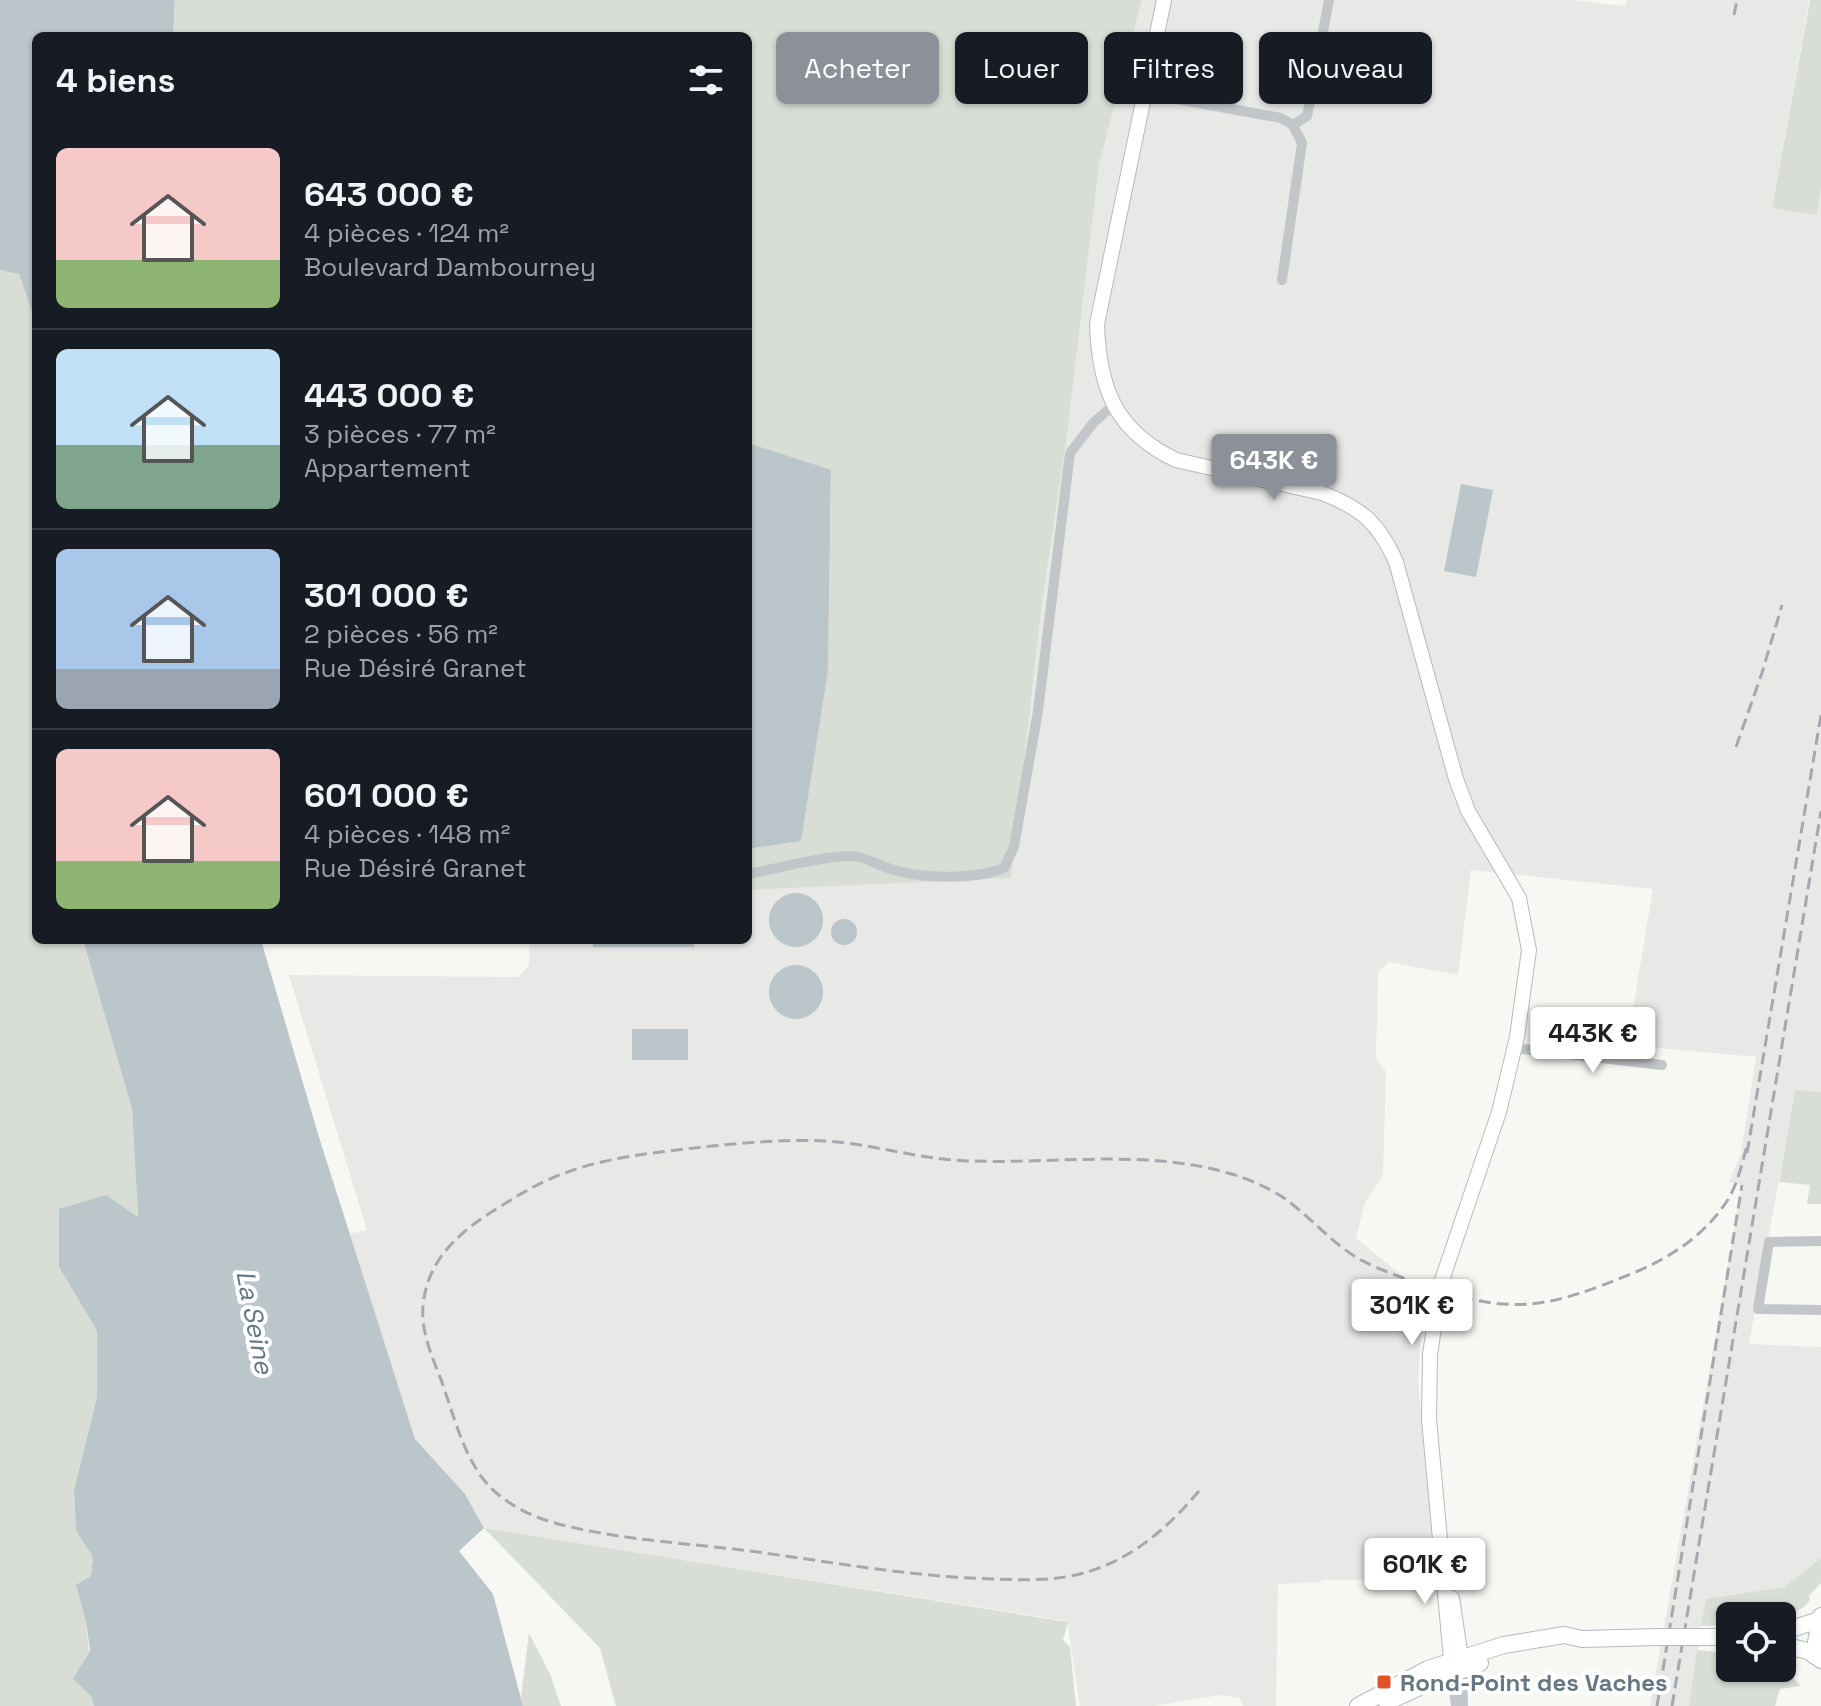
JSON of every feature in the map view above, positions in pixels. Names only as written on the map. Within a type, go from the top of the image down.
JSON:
[{"type":"main road","points":[[1796,1627],[1820,1618],[1816,1642],[1821,1660]]},
{"type":"main road","points":[[1358,1706],[1404,1680],[1457,1665],[1568,1645],[1582,1639],[1716,1637]]},
{"type":"main road","points":[[1796,1648],[1808,1651],[1821,1660]]},
{"type":"main road","points":[[1379,1706],[1457,1665]]},
{"type":"street","points":[[1157,32],[1164,0]]},
{"type":"street","points":[[1293,125],[1307,116],[1329,0]]},
{"type":"street","points":[[1142,104],[1097,324],[1098,360],[1103,383],[1114,405],[1145,442],[1160,453],[1176,460],[1342,500],[1361,512],[1387,540],[1400,576],[1456,779],[1468,811],[1510,878],[1525,917],[1529,963],[1514,1048],[1494,1126],[1441,1283],[1430,1354],[1429,1419],[1445,1579],[1450,1585],[1463,1706]]},
{"type":"street","points":[[1204,104],[1281,118],[1293,125],[1302,143],[1282,280]]},
{"type":"street","points":[[752,873],[847,856],[867,858],[910,874],[943,876],[991,873],[1004,868],[1014,847],[1038,711],[1070,453],[1094,422],[1114,405]]},
{"type":"street","points":[[1514,1048],[1662,1065]]},
{"type":"street","points":[[1821,1241],[1769,1242],[1758,1309],[1821,1310]]},
{"type":"street","points":[[1456,1706],[1457,1665]]},
{"type":"shaded area","points":[[175,0],[1142,0],[1134,32],[1104,32],[1104,104],[1115,104],[1099,165],[1067,436],[1041,610],[1011,878],[752,890],[752,848],[800,841],[828,671],[831,471],[752,444],[752,32],[173,32]]},
{"type":"shaded area","points":[[1142,0],[1570,0],[1625,6],[1627,0],[1809,0],[1772,208],[1817,215],[1821,189],[1821,1092],[1795,1091],[1749,1344],[1821,1347],[1821,1558],[1784,1587],[1706,1599],[1689,1706],[1650,1706],[1742,1185],[1729,1182],[1741,1153],[1756,1057],[1627,1045],[1653,889],[1471,870],[1458,975],[1389,962],[1378,972],[1376,1058],[1386,1072],[1383,1175],[1365,1202],[1356,1238],[1427,1296],[1418,1382],[1437,1579],[1322,1580],[1278,1584],[1276,1706],[1243,1706],[1240,1698],[1220,1695],[1154,1706],[1080,1706],[1067,1621],[484,1528],[465,1494],[415,1439],[349,1234],[367,1230],[289,975],[518,977],[529,965],[529,944],[752,944],[752,880],[1041,610],[1067,436],[1099,165],[1115,104],[1243,104],[1243,32],[1134,32]]},
{"type":"shaded area","points":[[1810,0],[1821,0],[1821,188],[1817,215],[1772,208]]},
{"type":"shaded area","points":[[0,270],[19,273],[32,311],[32,944],[84,944],[132,1109],[138,1218],[59,1267],[97,1331],[97,1397],[74,1490],[76,1531],[93,1557],[86,1621],[94,1706],[0,1706]]},
{"type":"shaded area","points":[[1795,1090],[1821,1092],[1821,1204],[1807,1204],[1810,1185],[1779,1182]]},
{"type":"shaded area","points":[[484,1528],[1068,1622],[1063,1640],[1070,1647],[1076,1706],[616,1706],[600,1648]]},
{"type":"shaded area","points":[[1821,1558],[1821,1583],[1804,1607],[1796,1611],[1796,1602],[1716,1602],[1716,1625],[1701,1626],[1706,1599],[1784,1587]]},
{"type":"shaded area","points":[[529,1633],[550,1674],[561,1706],[523,1706],[521,1696]]},
{"type":"shaded area","points":[[1697,1650],[1716,1652],[1716,1682],[1796,1680],[1801,1686],[1780,1689],[1775,1706],[1689,1706]]},
{"type":"water","points":[[0,0],[175,0],[173,32],[32,32],[32,311],[19,274],[0,270]]},
{"type":"water","points":[[752,444],[831,470],[828,671],[801,841],[752,848]]},
{"type":"water","points":[[1461,484],[1493,490],[1476,577],[1444,571]]},
{"type":"water","points":[[796,893],[815,901],[823,920],[815,939],[796,947],[777,939],[769,920],[777,901]]},
{"type":"water","points":[[844,919],[854,922],[857,932],[854,942],[844,945],[834,942],[831,932],[834,922]]},
{"type":"water","name":"La Seine","points":[[84,944],[262,944],[318,1134],[415,1439],[465,1494],[484,1528],[459,1551],[493,1594],[523,1706],[94,1706],[92,1697],[73,1679],[90,1651],[76,1585],[91,1576],[93,1557],[76,1531],[74,1490],[97,1397],[97,1331],[59,1267],[59,1209],[106,1195],[138,1217],[132,1109]]},
{"type":"water","points":[[593,944],[694,944],[694,947],[593,947]]},
{"type":"water","points":[[796,965],[815,973],[823,992],[815,1011],[796,1019],[777,1011],[769,992],[777,973]]},
{"type":"water","points":[[632,1029],[688,1029],[688,1060],[632,1060]]},
{"type":"railway","points":[[1734,15],[1737,0]]},
{"type":"railway","points":[[1736,747],[1782,605]]},
{"type":"railway","points":[[1747,1153],[1821,715]]},
{"type":"railway","points":[[1672,1706],[1821,811]]},
{"type":"railway","points":[[1199,1491],[1160,1531],[1115,1561],[1080,1574],[1038,1580],[903,1572],[627,1537],[555,1523],[513,1505],[488,1485],[478,1472],[456,1425],[427,1342],[423,1315],[426,1290],[437,1262],[467,1229],[516,1197],[557,1176],[592,1164],[647,1154],[748,1143],[810,1141],[952,1160],[1133,1159],[1197,1166],[1235,1175],[1271,1190],[1294,1205],[1350,1254],[1386,1271],[1429,1287],[1485,1302],[1532,1304],[1603,1285],[1645,1268],[1685,1245],[1708,1225],[1727,1201],[1748,1143]]},
{"type":"railway","points":[[1657,1706],[1742,1185]]},
{"type":"place","name":"Rond-Point des Vaches","points":[[1384,1682]]}]
